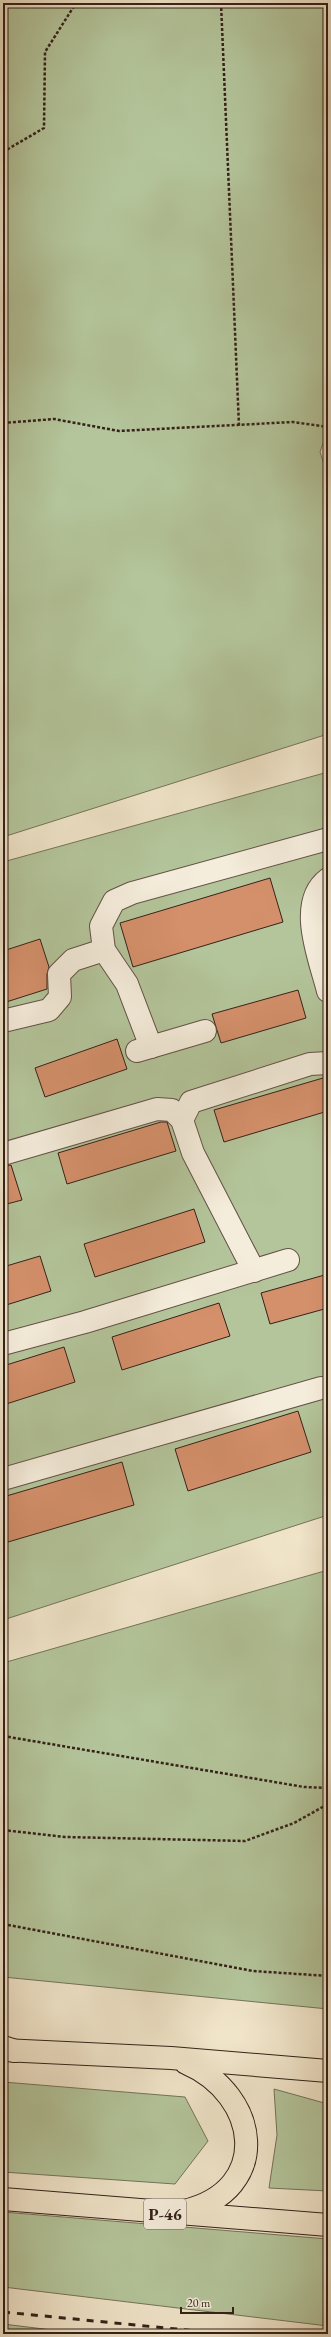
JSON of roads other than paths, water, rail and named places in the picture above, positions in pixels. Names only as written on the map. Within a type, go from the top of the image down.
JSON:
[{"type":"main road","points":[[7,2049],[171,2058],[328,2071]]},
{"type":"main road","points":[[167,2214],[201,2207],[215,2201],[234,2183],[240,2172],[246,2149],[243,2123],[231,2097],[211,2076],[197,2068],[171,2058]]},
{"type":"main road","name":"Р-46","points":[[3,2199],[167,2214],[328,2226]]},
{"type":"lane","points":[[205,1031],[144,1049],[127,984],[104,950],[101,926],[114,901],[132,892],[328,839]]},
{"type":"lane","points":[[328,879],[319,886],[310,915],[328,991]]},
{"type":"lane","points":[[3,1021],[49,1010],[60,997],[59,974],[73,960],[104,950]]},
{"type":"lane","points":[[182,1120],[191,1102],[310,1064],[328,1063]]},
{"type":"lane","points":[[3,1154],[158,1109],[172,1110],[182,1120],[193,1153],[254,1271]]},
{"type":"lane","points":[[3,1344],[85,1322],[288,1260]]},
{"type":"lane","points":[[3,1480],[321,1388]]},
{"type":"railway","points":[[3,2312],[227,2334]]}]
